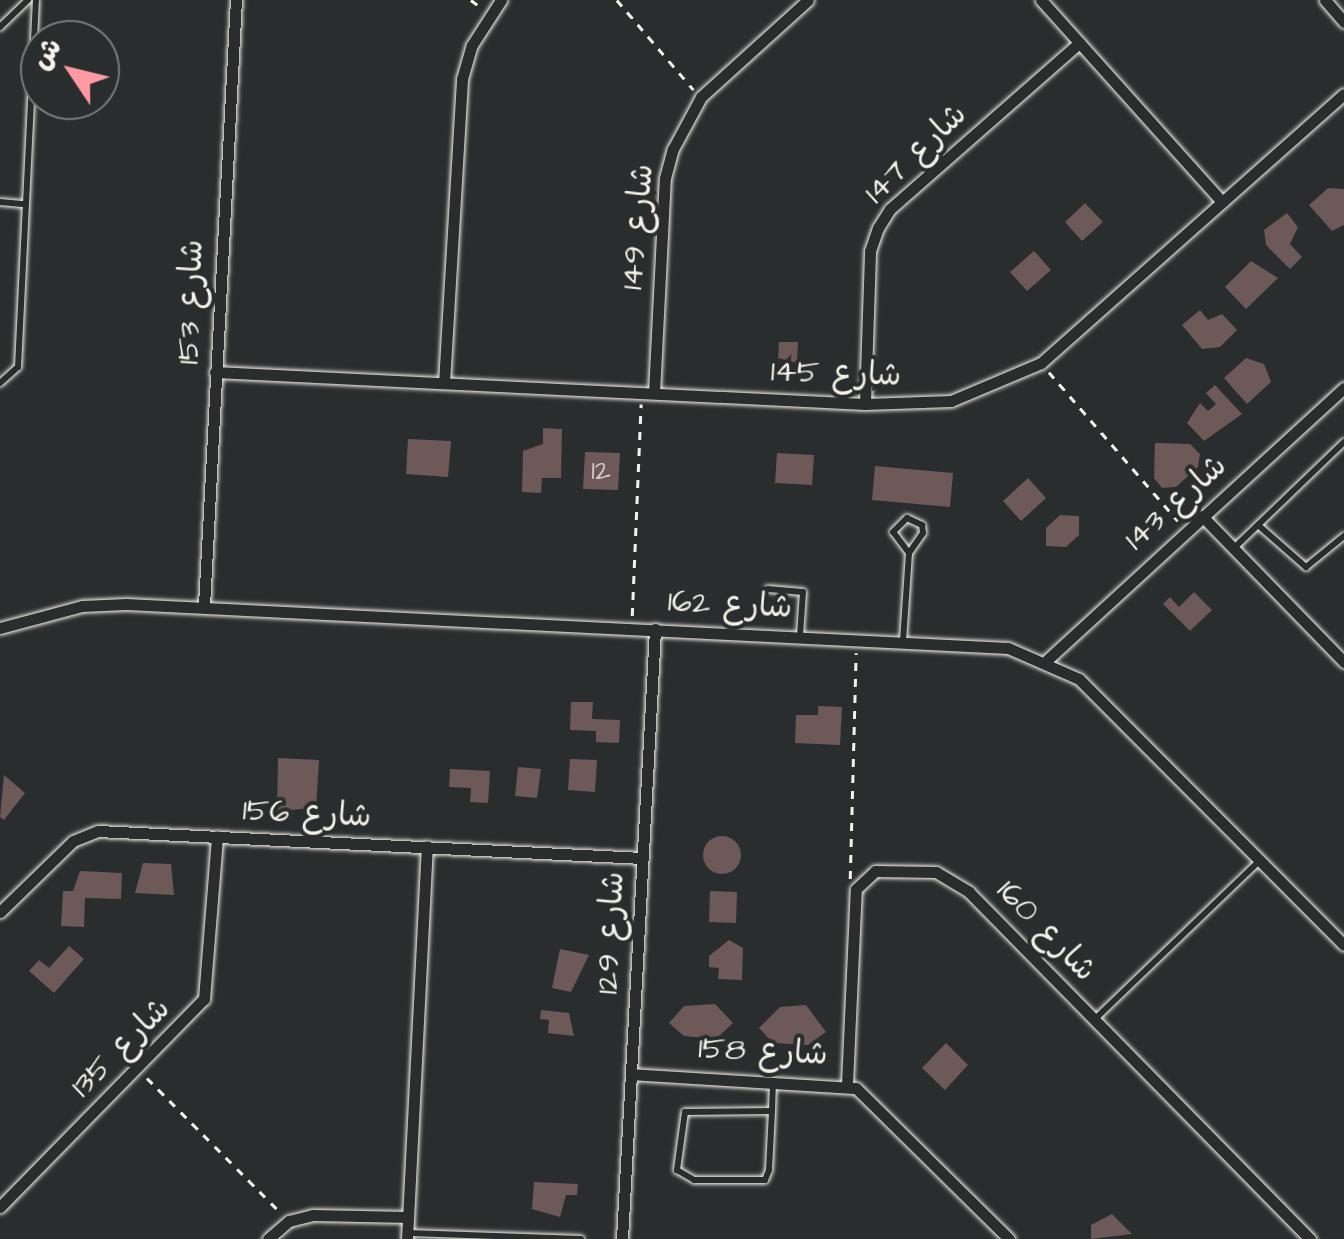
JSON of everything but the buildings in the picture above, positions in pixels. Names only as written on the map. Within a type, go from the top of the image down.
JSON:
[{"type":"street","name":"شارع 153","points":[[204,606],[236,0]]},
{"type":"street","points":[[444,383],[457,114],[472,45],[501,0]]},
{"type":"street","name":"شارع 149","points":[[648,393],[665,178],[678,136],[701,97],[808,0]]},
{"type":"street","points":[[1041,0],[1222,202]]},
{"type":"street","points":[[1324,0],[1344,22]]},
{"type":"street","name":"شارع 147","points":[[865,404],[870,250],[878,228],[890,209],[1079,43]]},
{"type":"street","name":"شارع 145","points":[[215,372],[865,404],[951,401],[1042,364],[1344,94]]},
{"type":"street","name":"شارع 143","points":[[1047,660],[1344,388]]},
{"type":"street","points":[[1202,516],[1344,662]]},
{"type":"street","name":"شارع 162","points":[[0,628],[82,606],[204,606],[988,644],[1047,660],[1078,679],[1344,945]]},
{"type":"street","name":"شارع 129","points":[[622,1239],[655,629]]},
{"type":"street","name":"شارع 156","points":[[0,912],[85,834],[642,858]]},
{"type":"street","name":"شارع 135","points":[[0,1207],[139,1070],[204,999],[217,837]]},
{"type":"street","points":[[408,1236],[427,847]]},
{"type":"street","name":"شارع 160","points":[[856,889],[875,871],[948,876],[1310,1239]]},
{"type":"street","points":[[847,1084],[856,889]]},
{"type":"street","name":"شارع 158","points":[[631,1074],[847,1084],[872,1100],[1009,1239]]},
{"type":"street","points":[[268,1239],[289,1222],[313,1215],[408,1218]]},
{"type":"lane","points":[[0,27],[28,0]]},
{"type":"lane","points":[[0,384],[18,367],[36,0]]},
{"type":"lane","points":[[0,202],[25,204]]},
{"type":"lane","points":[[1234,549],[1344,442]]},
{"type":"lane","points":[[903,640],[909,553],[923,533],[922,525],[907,518],[893,532],[909,553]]},
{"type":"lane","points":[[1258,525],[1306,568],[1344,536]]},
{"type":"lane","points":[[768,590],[802,592],[800,636]]},
{"type":"lane","points":[[1094,1020],[1260,860]]},
{"type":"lane","points":[[772,1112],[685,1112],[677,1170],[694,1180],[765,1180],[772,1112],[774,1080]]},
{"type":"lane","points":[[408,1236],[580,1239]]},
{"type":"path","points":[[472,0],[489,14]]},
{"type":"path","points":[[617,0],[701,97]]},
{"type":"path","points":[[1042,364],[1186,530]]},
{"type":"path","points":[[631,628],[648,393]]},
{"type":"path","points":[[856,638],[846,858],[856,889]]},
{"type":"path","points":[[139,1070],[289,1222]]}]
